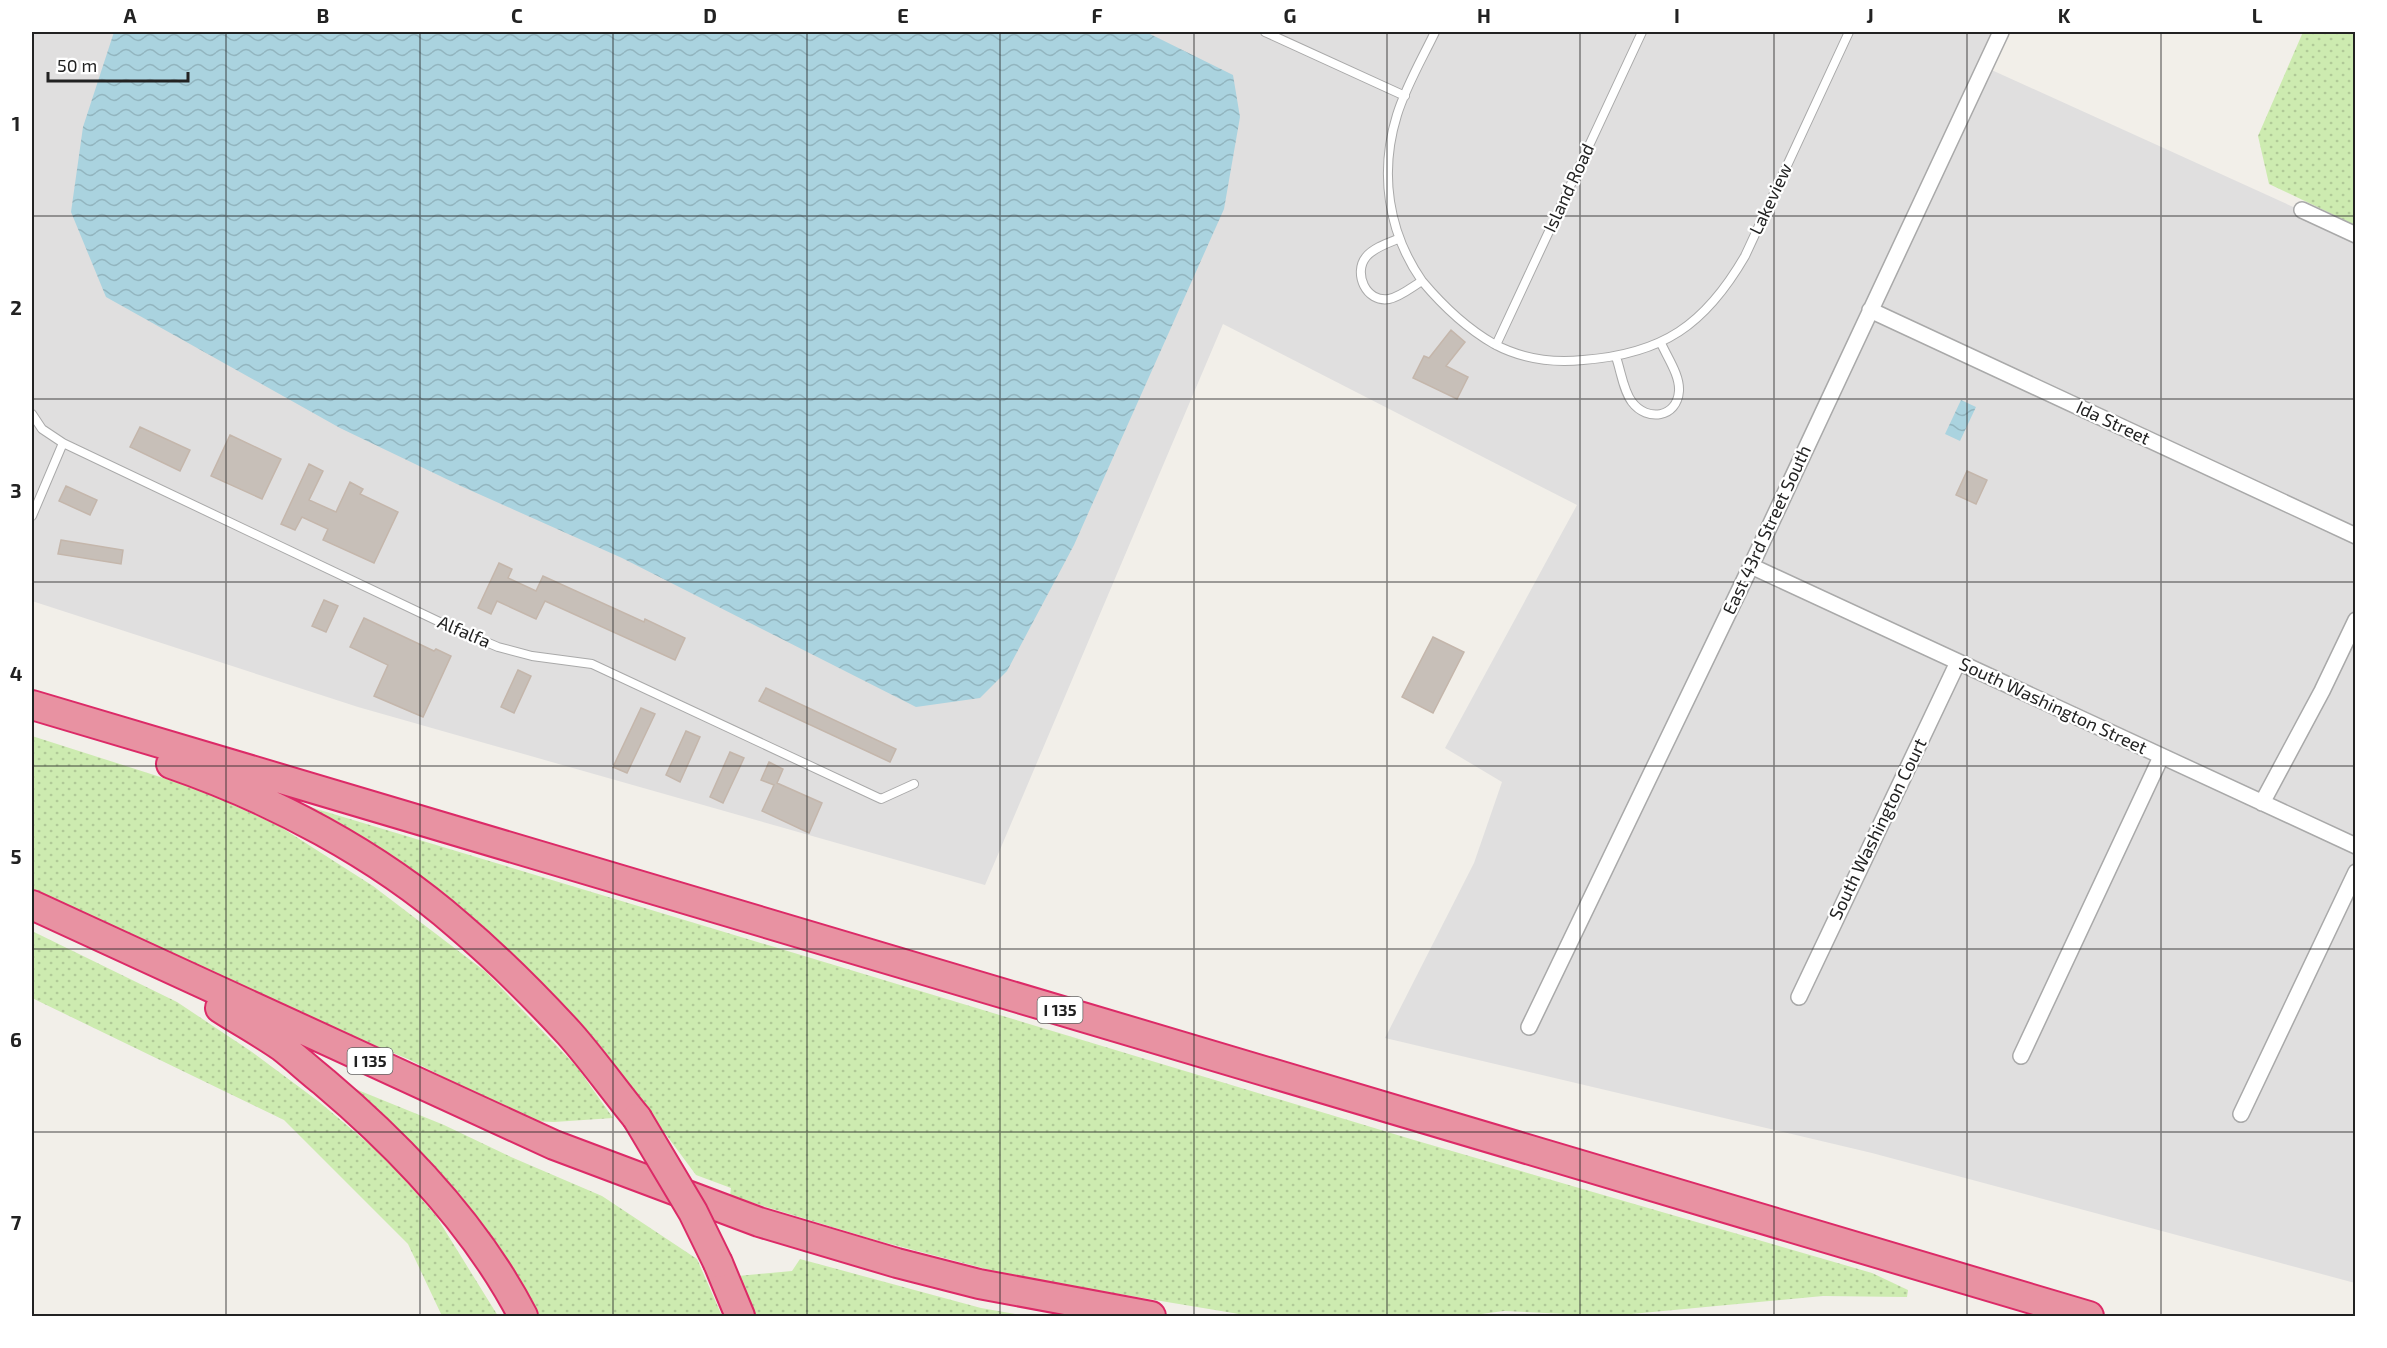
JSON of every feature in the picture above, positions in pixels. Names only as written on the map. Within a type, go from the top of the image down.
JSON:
[{"type":"highway","name":"I 135","points":[[32,705],[2089,1317]]},
{"type":"highway","points":[[32,717],[198,774],[330,835],[401,882],[457,924],[512,975],[570,1034],[637,1118],[693,1212],[718,1263],[740,1317]]},
{"type":"highway","name":"I 135","points":[[32,905],[554,1145],[738,1215],[897,1263],[969,1281],[1151,1317]]},
{"type":"highway","points":[[108,940],[282,1047],[357,1110],[412,1164],[465,1226],[513,1297],[523,1317]]},
{"type":"street","name":"East 43rd Street South","points":[[1529,1027],[1751,566],[2001,32]]},
{"type":"street","points":[[2302,210],[2355,236]]},
{"type":"street","name":"Ida Street","points":[[1870,310],[2355,536]]},
{"type":"street","name":"South Washington Street","points":[[1751,566],[2355,846]]},
{"type":"street","points":[[2262,804],[2322,691],[2355,620]]},
{"type":"street","name":"South Washington Court","points":[[1799,996],[1958,662]]},
{"type":"street","points":[[2021,1056],[2161,757]]},
{"type":"street","points":[[2241,1114],[2355,872]]},
{"type":"lane","points":[[1265,32],[1405,96]]},
{"type":"lane","name":"Lakeview","points":[[1435,32],[1397,115],[1387,168],[1389,205],[1398,239],[1410,265],[1422,281],[1464,324],[1496,345],[1530,358],[1563,362],[1616,357],[1661,342],[1694,321],[1713,303],[1731,280],[1745,256],[1849,32]]},
{"type":"lane","name":"Island Road","points":[[1496,345],[1642,32]]},
{"type":"lane","points":[[1398,239],[1366,256],[1360,275],[1362,285],[1380,299],[1388,299],[1422,281]]},
{"type":"lane","points":[[1616,357],[1630,400],[1639,410],[1648,415],[1659,416],[1671,410],[1677,401],[1679,390],[1677,377],[1661,342]]},
{"type":"lane","name":"Alfalfa","points":[[32,414],[42,429],[63,443],[361,585],[498,647],[532,656],[592,664],[881,799],[914,784]]},
{"type":"lane","points":[[32,516],[63,443]]},
{"type":"shaded area","points":[[32,32],[2001,32],[1985,67],[2355,235],[2355,1283],[1872,1153],[1385,1038],[1474,863],[1502,782],[1445,748],[1577,505],[1223,324],[985,885],[358,707],[32,601]]},
{"type":"green space","points":[[2303,32],[2355,32],[2355,225],[2269,184],[2258,136]]},
{"type":"green space","points":[[32,736],[201,790],[279,826],[373,886],[486,972],[577,1067],[613,1118],[554,1122],[531,1121],[408,1059],[339,1031],[32,889]]},
{"type":"green space","points":[[310,807],[1414,1140],[1872,1273],[1908,1290],[1907,1297],[1823,1296],[1610,1316],[1504,1311],[1466,1316],[1251,1316],[1017,1277],[879,1241],[730,1196],[731,1188],[696,1175],[601,1047],[544,985],[495,940],[309,813]]},
{"type":"green space","points":[[32,931],[177,1002],[252,1052],[318,1101],[387,1159],[436,1216],[498,1316],[442,1316],[408,1244],[284,1120],[32,998]]},
{"type":"green space","points":[[348,1086],[444,1125],[602,1196],[697,1259],[722,1316],[537,1316]]},
{"type":"green space","points":[[800,1259],[981,1308],[1027,1316],[757,1316],[738,1276],[792,1271]]},
{"type":"water","points":[[114,32],[1146,32],[1233,75],[1240,117],[1224,209],[1074,545],[1007,671],[980,698],[916,707],[622,558],[463,487],[340,428],[106,297],[71,212],[83,127]]},
{"type":"water","points":[[1961,400],[1976,407],[1960,441],[1945,434]]},
{"type":"building","points":[[1451,330],[1465,342],[1446,366],[1468,377],[1457,399],[1413,378],[1424,356],[1429,358]]},
{"type":"building","points":[[140,427],[190,450],[180,471],[130,447]]},
{"type":"building","points":[[230,435],[281,459],[262,499],[211,476]]},
{"type":"building","points":[[309,464],[323,471],[309,500],[336,512],[350,482],[363,489],[360,494],[398,512],[374,563],[323,540],[328,529],[302,517],[295,530],[281,524]]},
{"type":"building","points":[[1967,471],[1987,480],[1976,504],[1956,495]]},
{"type":"building","points":[[66,486],[97,500],[90,515],[59,501]]},
{"type":"building","points":[[61,540],[123,550],[121,564],[58,554]]},
{"type":"building","points":[[499,563],[512,569],[508,578],[536,591],[543,576],[685,638],[675,660],[545,601],[536,619],[497,601],[491,614],[478,608]]},
{"type":"building","points":[[324,600],[338,606],[326,632],[312,626]]},
{"type":"building","points":[[364,618],[434,651],[436,649],[451,656],[423,717],[374,696],[388,665],[350,647]]},
{"type":"building","points":[[1433,637],[1464,652],[1433,713],[1402,697]]},
{"type":"building","points":[[518,670],[531,676],[514,713],[501,707]]},
{"type":"building","points":[[766,688],[896,749],[890,762],[759,701]]},
{"type":"building","points":[[641,708],[655,714],[627,773],[613,767]]},
{"type":"building","points":[[686,731],[700,737],[680,782],[666,775]]},
{"type":"building","points":[[730,752],[744,758],[723,803],[710,797]]},
{"type":"building","points":[[769,762],[783,769],[777,783],[822,803],[809,833],[762,811],[774,785],[761,780]]}]
